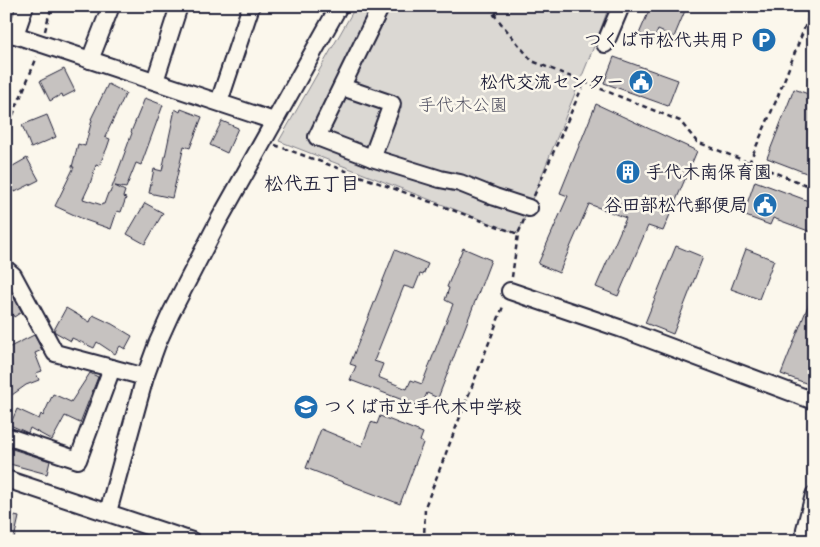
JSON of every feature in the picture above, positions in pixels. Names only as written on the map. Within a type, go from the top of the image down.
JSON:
[{"type":"street","points":[[25,6],[11,33],[274,121]]},
{"type":"street","points":[[90,60],[111,6]]},
{"type":"street","points":[[154,81],[180,6]]},
{"type":"street","points":[[219,102],[251,6]]},
{"type":"street","points":[[108,512],[144,377],[171,313],[219,220],[338,6]]},
{"type":"street","points":[[381,6],[317,138],[372,158],[440,179],[460,183],[530,208]]},
{"type":"street","points":[[605,44],[620,6]]},
{"type":"street","points":[[342,87],[392,104],[372,158]]},
{"type":"street","points":[[6,269],[13,275],[55,353],[144,377]]},
{"type":"street","points":[[510,291],[622,329],[814,401]]},
{"type":"street","points":[[6,436],[78,460],[112,368]]},
{"type":"street","points":[[6,479],[192,541]]},
{"type":"street","points":[[808,534],[814,495]]},
{"type":"path","points":[[6,132],[42,44],[53,6]]},
{"type":"path","points":[[489,6],[532,61],[680,121],[697,142],[814,188]]},
{"type":"path","points":[[495,16],[499,6]]},
{"type":"path","points":[[750,163],[813,6]]},
{"type":"path","points":[[424,541],[425,507],[510,291],[518,234],[584,83]]},
{"type":"green space","name":"手代木公園","points":[[356,6],[609,6],[518,234],[279,141]]},
{"type":"building","points":[[651,6],[687,6],[674,37],[658,30],[654,40],[639,34]]},
{"type":"building","name":"松代交流センター","points":[[614,57],[678,80],[668,106],[604,83]]},
{"type":"building","points":[[64,69],[75,91],[63,97],[62,94],[50,101],[40,81]]},
{"type":"building","points":[[108,84],[126,93],[105,137],[110,139],[107,148],[99,166],[96,165],[83,199],[104,204],[108,193],[110,193],[145,98],[163,105],[141,165],[136,163],[126,188],[115,186],[125,191],[123,197],[126,198],[121,212],[117,211],[111,229],[85,220],[55,206],[74,167],[72,167],[78,144],[85,146],[91,119]]},
{"type":"building","points":[[794,89],[814,96],[814,176],[767,158]]},
{"type":"building","name":"手代木南保育園","points":[[596,104],[697,151],[663,231],[648,226],[618,296],[596,287],[626,218],[589,204],[559,273],[538,264],[568,196],[560,193]]},
{"type":"building","points":[[175,109],[180,112],[181,109],[202,117],[190,148],[184,146],[172,198],[149,193],[154,169],[162,171]]},
{"type":"building","points":[[47,115],[56,137],[31,148],[22,125]]},
{"type":"building","points":[[222,121],[238,128],[227,153],[210,145]]},
{"type":"building","points":[[27,158],[39,180],[15,192],[6,176],[6,170]]},
{"type":"building","points":[[755,181],[814,203],[814,233],[773,218],[770,225],[743,215]]},
{"type":"building","points":[[145,203],[163,213],[145,244],[127,234]]},
{"type":"building","points":[[676,246],[703,257],[673,334],[645,323]]},
{"type":"building","points":[[463,248],[491,260],[438,398],[427,393],[421,407],[350,380],[356,366],[350,364],[395,250],[428,264],[423,275],[420,274],[414,289],[404,286],[374,361],[383,364],[378,377],[407,389],[411,380],[422,384],[453,304],[445,300],[449,288],[447,287]]},
{"type":"building","points":[[746,249],[774,260],[759,299],[731,289]]},
{"type":"building","points":[[6,284],[23,314],[20,313],[14,317],[11,311],[6,314]]},
{"type":"building","points":[[813,293],[814,378],[811,385],[781,374]]},
{"type":"building","points":[[66,308],[90,322],[93,315],[132,336],[125,349],[120,346],[115,354],[97,342],[94,348],[72,338],[71,341],[55,332],[54,330]]},
{"type":"building","points":[[34,335],[42,350],[35,353],[42,371],[36,373],[39,380],[26,385],[12,395],[6,386],[6,349]]},
{"type":"building","points":[[90,373],[98,377],[80,423],[65,416],[52,440],[30,428],[28,433],[10,425],[17,409],[39,419],[41,414],[43,416],[53,394],[71,402]]},
{"type":"building","points":[[380,416],[423,433],[420,441],[423,443],[400,504],[306,468],[321,429],[362,446],[371,422],[377,424]]},
{"type":"building","points":[[6,447],[50,461],[47,474],[6,463]]},
{"type":"building","points":[[6,514],[19,517],[14,539],[6,537]]},
{"type":"place","name":"つくば市松代共用Ｐ","points":[[764,40]]},
{"type":"place","name":"松代交流センター","points":[[641,82]]},
{"type":"place","name":"手代木南保育園","points":[[628,172]]},
{"type":"place","name":"谷田部松代郵便局","points":[[765,205]]},
{"type":"place","name":"つくば市立手代木中学校","points":[[306,407]]},
{"type":"district","name":"松代五丁目","points":[[312,183]]}]
